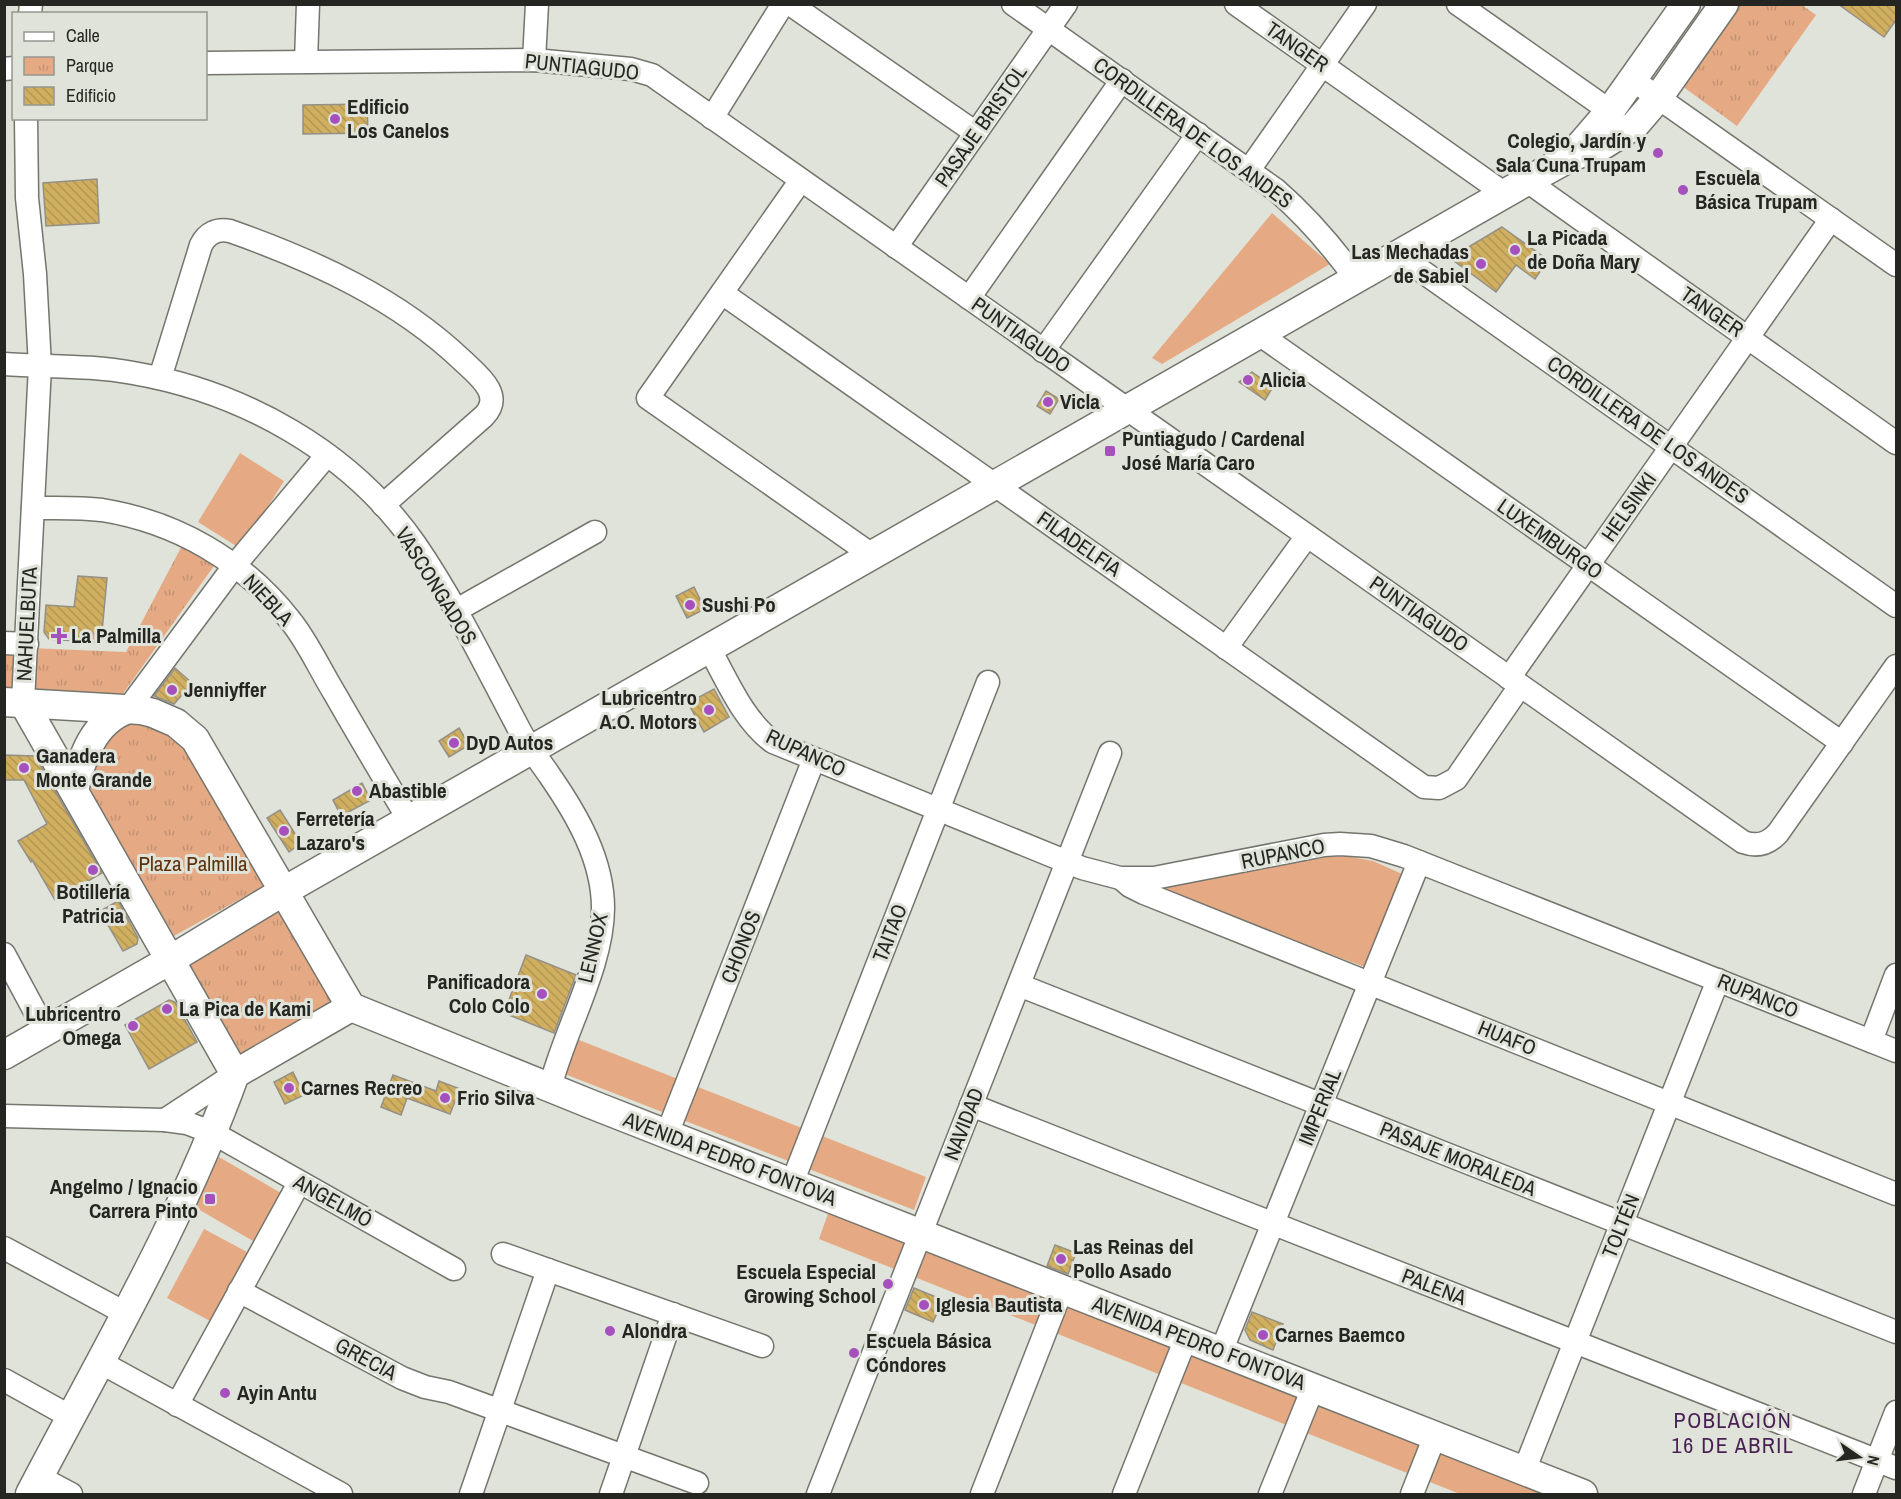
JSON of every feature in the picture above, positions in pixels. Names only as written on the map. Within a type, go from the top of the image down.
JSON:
[{"type":"main road","points":[[4,1055],[170,960],[284,891],[1516,187],[1571,157],[1603,146],[1623,134],[1635,125],[1658,98],[1724,4]]},
{"type":"main road","points":[[1571,157],[1633,80],[1683,6]]},
{"type":"main road","points":[[14,702],[147,711],[176,723],[195,739],[351,1007],[235,1074],[213,1133],[165,1240],[34,1486]]},
{"type":"main road","name":"NAHUELBUTA","points":[[14,702],[74,790],[235,1074]]},
{"type":"main road","points":[[74,790],[85,755],[95,734],[108,720],[128,709]]},
{"type":"main road","name":"AVENIDA PEDRO FONTOVA","points":[[351,1007],[550,1088],[1524,1471],[1565,1491]]},
{"type":"street","points":[[306,61],[308,4]]},
{"type":"street","points":[[534,60],[537,4]]},
{"type":"street","points":[[712,118],[783,4]]},
{"type":"street","points":[[790,4],[976,133]]},
{"type":"street","name":"CORDILLERA DE LOS ANDES","points":[[1013,4],[1249,170],[1300,211],[1322,234],[1356,279]]},
{"type":"street","name":"PASAJE BRISTOL","points":[[896,247],[1066,4]]},
{"type":"street","name":"TANGER","points":[[1236,4],[1323,65],[1748,337],[1896,443]]},
{"type":"street","points":[[1249,170],[1365,4]]},
{"type":"street","points":[[1458,4],[1610,111]]},
{"type":"street","name":"PUNTIAGUDO","points":[[207,63],[534,60],[645,72],[1743,842],[1759,845],[1773,839],[1842,743]]},
{"type":"street","points":[[969,298],[1122,80]]},
{"type":"street","points":[[1633,80],[1896,265]]},
{"type":"street","name":"NAHUELBUTA","points":[[14,702],[16,644],[33,508],[40,366],[35,274],[27,198],[26,120]]},
{"type":"street","points":[[1044,351],[1198,134]]},
{"type":"street","points":[[801,180],[648,398],[872,555]]},
{"type":"street","name":"HELSINKI","points":[[1439,788],[1456,779],[1588,565],[1831,219]]},
{"type":"street","points":[[160,378],[201,245],[212,232],[230,231],[266,244],[364,289],[417,323],[455,354],[487,386],[492,401],[484,416],[383,506]]},
{"type":"street","name":"CORDILLERA DE LOS ANDES","points":[[1399,255],[1896,606]]},
{"type":"street","name":"FILADELFIA","points":[[722,293],[1417,783],[1439,788]]},
{"type":"street","name":"LUXEMBURGO","points":[[1259,334],[1842,743]]},
{"type":"street","name":"VASCONGADOS","points":[[4,364],[102,369],[160,378],[206,391],[242,405],[300,436],[327,455],[383,506],[414,544],[455,611],[531,750]]},
{"type":"street","points":[[128,709],[235,565],[327,455]]},
{"type":"street","name":"NIEBLA","points":[[33,508],[100,510],[152,522],[199,542],[235,565],[256,582],[292,622],[409,820]]},
{"type":"street","points":[[455,611],[595,532]]},
{"type":"street","points":[[1226,648],[1307,536]]},
{"type":"street","name":"RUPANCO","points":[[709,648],[755,727],[773,742],[1101,874],[1138,879],[1172,876],[1324,844],[1371,846],[1419,862],[1896,1051]]},
{"type":"street","points":[[1842,743],[1896,666]]},
{"type":"street","name":"TAITAO","points":[[792,1183],[988,682]]},
{"type":"street","name":"LENNOX","points":[[531,750],[550,775],[582,829],[596,860],[603,909],[601,930],[592,969],[556,1063],[550,1088]]},
{"type":"street","name":"NAVIDAD","points":[[818,1494],[1110,753]]},
{"type":"street","name":"CHONOS","points":[[667,1134],[814,759]]},
{"type":"street","name":"IMPERIAL","points":[[1221,1352],[1419,862]]},
{"type":"street","name":"HUAFO","points":[[1120,878],[1136,890],[1896,1194]]},
{"type":"street","points":[[4,954],[46,1032]]},
{"type":"street","points":[[1871,1041],[1896,975]]},
{"type":"street","name":"TOLTÉN","points":[[1524,1471],[1718,980]]},
{"type":"street","name":"PASAJE MORALEDA","points":[[1019,985],[1896,1332]]},
{"type":"street","points":[[165,1120],[235,1074]]},
{"type":"street","name":"PALENA","points":[[971,1105],[1887,1464]]},
{"type":"street","name":"ANGELMÓ","points":[[4,1116],[165,1120],[187,1123],[213,1133],[454,1269]]},
{"type":"street","points":[[177,1405],[299,1182]]},
{"type":"street","points":[[4,1248],[125,1313]]},
{"type":"street","points":[[503,1254],[762,1346]]},
{"type":"street","points":[[471,1494],[548,1270]]},
{"type":"street","points":[[982,1494],[1062,1289]]},
{"type":"street","name":"GRECIA","points":[[239,1291],[402,1378],[500,1410],[697,1483]]},
{"type":"street","points":[[611,1494],[673,1314]]},
{"type":"street","points":[[1124,1494],[1186,1338]]},
{"type":"street","points":[[100,1362],[341,1494]]},
{"type":"street","points":[[4,1380],[71,1417]]},
{"type":"street","points":[[1270,1494],[1312,1388]]},
{"type":"street","points":[[1864,1494],[1887,1464],[1896,1412]]},
{"type":"street","points":[[1412,1494],[1435,1436]]},
{"type":"street","points":[[34,1486],[71,1494]]},
{"type":"green space","points":[[1740,5],[1802,5],[1816,15],[1737,126],[1682,86]]},
{"type":"green space","points":[[1272,213],[1330,264],[1162,364],[1152,358]]},
{"type":"green space","points":[[240,453],[284,481],[241,549],[198,522]]},
{"type":"green space","points":[[186,538],[221,556],[122,695],[5,690],[5,647],[126,652]]},
{"type":"green space","name":"Plaza Palmilla","points":[[123,723],[155,725],[183,745],[267,884],[174,936],[93,797],[87,776],[94,758]]},
{"type":"green space","points":[[1346,856],[1373,861],[1402,874],[1365,967],[1151,889],[1327,857]]},
{"type":"green space","name":"Plaza Palmilla","points":[[281,906],[338,1003],[240,1061],[184,964]]},
{"type":"green space","points":[[574,1038],[926,1177],[914,1210],[562,1073]]},
{"type":"green space","points":[[219,1157],[286,1196],[258,1244],[191,1205]]},
{"type":"green space","points":[[830,1208],[1558,1494],[1460,1494],[819,1239]]},
{"type":"green space","points":[[204,1229],[249,1253],[212,1322],[167,1298]]},
{"type":"building","points":[[1838,4],[1896,4],[1896,20],[1884,37]]},
{"type":"building","name":"Edificio Los Canelos","points":[[367,104],[368,133],[303,134],[303,105]]},
{"type":"building","points":[[97,179],[99,223],[46,226],[43,183]]},
{"type":"building","points":[[1502,227],[1548,260],[1535,279],[1516,265],[1496,292],[1450,258]]},
{"type":"building","points":[[1252,372],[1273,387],[1265,400],[1239,382]]},
{"type":"building","name":"Vicla","points":[[1046,391],[1059,399],[1050,414],[1037,406]]},
{"type":"building","points":[[78,576],[107,578],[101,643],[49,639],[44,632],[46,605],[74,607]]},
{"type":"building","points":[[694,587],[705,609],[687,618],[676,596]]},
{"type":"building","name":"Jenniyffer","points":[[175,668],[192,683],[174,704],[154,696]]},
{"type":"building","name":"Lubricentro A.O. Motors","points":[[714,689],[729,717],[704,732],[688,703]]},
{"type":"building","name":"DyD Autos","points":[[459,728],[469,745],[449,757],[439,741]]},
{"type":"building","points":[[4,755],[35,756],[102,873],[55,900],[18,841],[47,824],[24,780],[4,780]]},
{"type":"building","name":"Abastible","points":[[362,783],[371,800],[341,816],[333,800]]},
{"type":"building","name":"Ferretería Lazaro's","points":[[280,810],[301,843],[289,852],[267,818]]},
{"type":"building","points":[[118,901],[138,938],[137,944],[123,951],[100,911]]},
{"type":"building","name":"Panificadora Colo Colo","points":[[526,955],[576,975],[554,1033],[504,1013]]},
{"type":"building","points":[[169,1000],[175,1002],[197,1042],[149,1069],[125,1025]]},
{"type":"building","name":"Carnes Recreo","points":[[293,1072],[304,1095],[285,1104],[274,1082]]},
{"type":"building","points":[[393,1075],[436,1091],[439,1081],[460,1089],[450,1114],[407,1098],[401,1115],[381,1107]]},
{"type":"building","name":"Las Reinas del Pollo Asado","points":[[1055,1245],[1076,1253],[1068,1274],[1047,1266]]},
{"type":"building","name":"Iglesia Bautista","points":[[914,1288],[943,1300],[933,1322],[905,1310]]},
{"type":"building","name":"Carnes Baemco","points":[[1252,1312],[1283,1324],[1273,1350],[1250,1340],[1245,1330]]},
{"type":"place","name":"Edificio Los Canelos","points":[[335,119]]},
{"type":"place","name":"Colegio, Jardín y Sala Cuna Trupam","points":[[1658,153]]},
{"type":"place","name":"Escuela Básica Trupam","points":[[1683,190]]},
{"type":"place","name":"La Picada de Doña Mary","points":[[1515,250]]},
{"type":"place","name":"Las Mechadas de Sabiel","points":[[1481,264]]},
{"type":"place","name":"Alicia","points":[[1248,380]]},
{"type":"place","name":"Vicla","points":[[1048,402]]},
{"type":"place","name":"Puntiagudo / Cardenal José María Caro","points":[[1110,451]]},
{"type":"place","name":"Sushi Po","points":[[690,605]]},
{"type":"place","name":"La Palmilla","points":[[59,636]]},
{"type":"place","name":"Jenniyffer","points":[[172,690]]},
{"type":"place","name":"Lubricentro A.O. Motors","points":[[709,710]]},
{"type":"place","name":"DyD Autos","points":[[454,743]]},
{"type":"place","name":"Ganadera Monte Grande","points":[[24,768]]},
{"type":"place","name":"Abastible","points":[[357,791]]},
{"type":"place","name":"Ferretería Lazaro's","points":[[284,831]]},
{"type":"place","name":"Botillería Patricia","points":[[93,870]]},
{"type":"place","name":"Panificadora Colo Colo","points":[[542,994]]},
{"type":"place","name":"La Pica de Kami","points":[[167,1009]]},
{"type":"place","name":"Lubricentro Omega","points":[[133,1026]]},
{"type":"place","name":"Carnes Recreo","points":[[289,1088]]},
{"type":"place","name":"Frio Silva","points":[[445,1098]]},
{"type":"place","name":"Angelmo / Ignacio Carrera Pinto","points":[[210,1199]]},
{"type":"place","name":"Las Reinas del Pollo Asado","points":[[1061,1259]]},
{"type":"place","name":"Escuela Especial Growing School","points":[[888,1284]]},
{"type":"place","name":"Iglesia Bautista","points":[[924,1305]]},
{"type":"place","name":"Alondra","points":[[610,1331]]},
{"type":"place","name":"Carnes Baemco","points":[[1263,1335]]},
{"type":"place","name":"Escuela Básica Cóndores","points":[[854,1353]]},
{"type":"place","name":"Ayin Antu","points":[[225,1393]]},
{"type":"district","name":"POBLACIÓN 16 DE ABRIL","points":[[1733,1432]]}]
